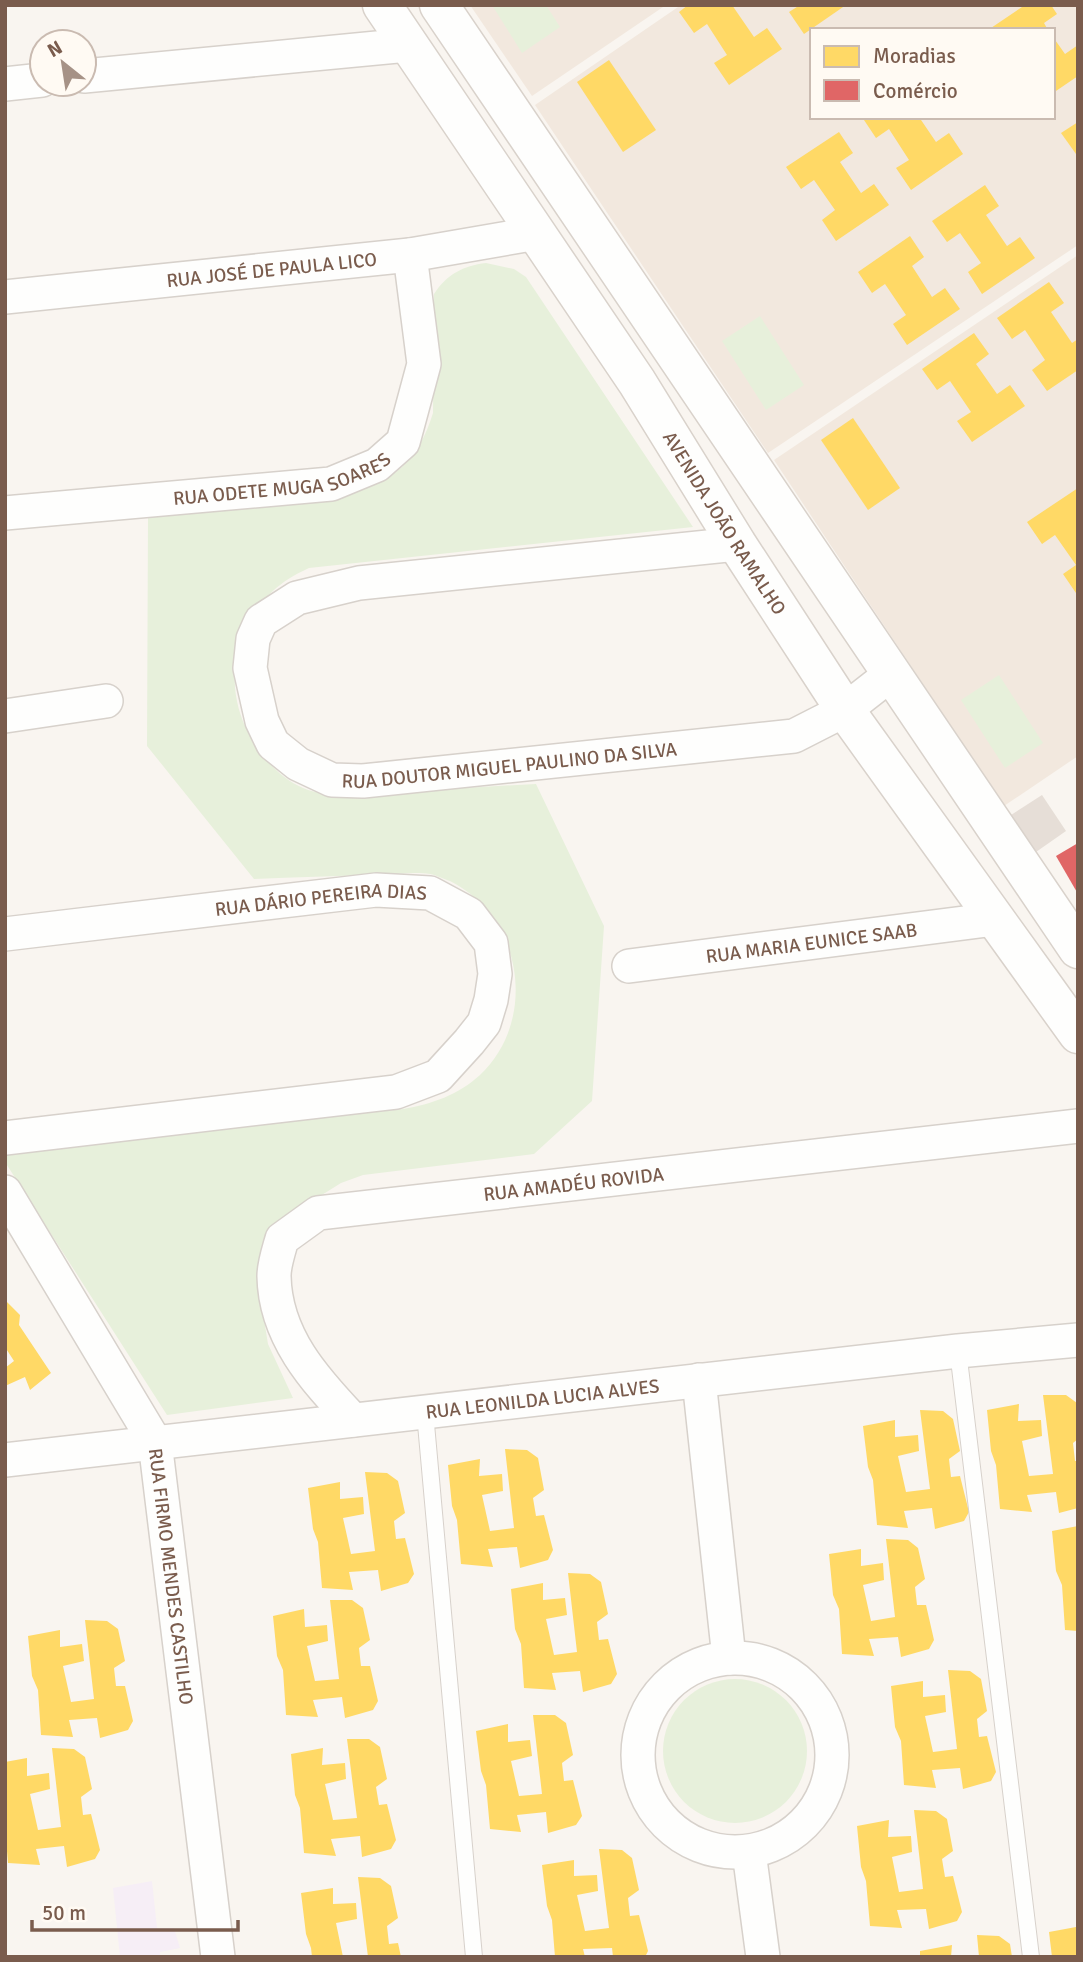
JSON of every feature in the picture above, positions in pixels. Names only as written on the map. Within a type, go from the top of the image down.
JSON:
[{"type":"street","name":"AVENIDA JOÃO RAMALHO","points":[[382,5],[637,382],[737,544],[845,710],[1078,1034]]},
{"type":"street","points":[[439,5],[1078,949]]},
{"type":"street","points":[[98,75],[408,45]]},
{"type":"street","points":[[5,84],[28,82]]},
{"type":"street","name":"RUA JOSÉ DE PAULA LICO","points":[[5,297],[410,255],[537,233]]},
{"type":"street","name":"RUA ODETE MUGA SOARES","points":[[5,513],[331,484],[377,465],[403,442],[424,363],[410,255]]},
{"type":"street","name":"RUA DOUTOR MIGUEL PAULINO DA SILVA","points":[[737,544],[359,583],[297,598],[261,621],[253,639],[250,668],[262,721],[273,744],[298,764],[332,780],[363,781],[794,736],[845,710],[891,674]]},
{"type":"street","points":[[5,716],[106,701]]},
{"type":"street","name":"RUA DÁRIO PEREIRA DIAS","points":[[5,934],[376,890],[430,893],[469,914],[491,943],[495,974],[484,1023],[470,1042],[438,1076],[396,1092],[5,1138]]},
{"type":"street","name":"RUA MARIA EUNICE SAAB","points":[[629,966],[995,919]]},
{"type":"street","name":"RUA AMADÉU ROVIDA","points":[[353,1420],[321,1387],[297,1354],[280,1316],[274,1275],[282,1239],[318,1213],[1078,1126]]},
{"type":"street","name":"RUA FIRMO MENDES CASTILHO","points":[[5,1192],[155,1442],[218,1957]]},
{"type":"street","name":"RUA LEONILDA LUCIA ALVES","points":[[5,1460],[958,1351],[1078,1340]]},
{"type":"street","points":[[699,1380],[729,1658]]},
{"type":"street","points":[[729,1658],[762,1661],[792,1675],[815,1699],[829,1729],[833,1762],[825,1793],[807,1821],[780,1842],[749,1852],[714,1851],[681,1838],[656,1815],[640,1783],[637,1748],[646,1714],[666,1686],[695,1666],[729,1658]]},
{"type":"street","points":[[749,1852],[763,1957]]},
{"type":"lane","points":[[958,1351],[1031,1957]]},
{"type":"lane","points":[[425,1413],[474,1957]]},
{"type":"shaded area","points":[[470,5],[666,5],[532,96]]},
{"type":"shaded area","points":[[681,5],[1078,5],[1078,245],[768,453],[535,105]]},
{"type":"shaded area","points":[[1078,255],[1078,756],[1004,806],[774,460]]},
{"type":"shaded area","points":[[152,1881],[157,1928],[174,1928],[180,1948],[160,1952],[160,1957],[120,1957],[113,1888]]},
{"type":"green space","points":[[492,5],[546,5],[560,27],[522,53]]},
{"type":"green space","points":[[486,263],[514,269],[526,277],[693,527],[309,568],[280,585],[270,594],[255,616],[236,668],[236,697],[244,725],[265,757],[286,778],[315,792],[355,795],[536,784],[604,926],[592,1101],[534,1154],[363,1175],[341,1183],[301,1208],[261,1301],[268,1344],[293,1398],[167,1415],[5,1162],[5,1154],[403,1109],[434,1101],[472,1082],[499,1052],[510,1026],[515,998],[514,970],[507,943],[493,919],[474,897],[450,881],[423,873],[254,879],[147,746],[148,517],[347,494],[391,476],[412,456],[420,444],[433,413],[434,294],[444,281],[456,272]]},
{"type":"green space","points":[[760,316],[804,385],[766,410],[722,341]]},
{"type":"green space","points":[[999,675],[1043,743],[1005,768],[961,700]]},
{"type":"green space","points":[[735,1679],[763,1684],[786,1700],[802,1723],[807,1751],[802,1779],[786,1802],[763,1818],[735,1823],[707,1818],[684,1802],[668,1779],[663,1751],[668,1723],[684,1700],[707,1684]]},
{"type":"building: Moradias","points":[[688,5],[732,5],[754,37],[767,28],[782,49],[729,85],[714,63],[727,55],[707,24],[694,33],[679,12]]},
{"type":"building: Moradias","points":[[800,5],[846,5],[804,34],[789,12]]},
{"type":"building: Moradias","points":[[1025,5],[1051,5],[1057,14],[1044,23],[1047,28],[991,28]]},
{"type":"building: Moradias","points":[[1055,40],[1065,54],[1078,45],[1078,76],[1055,92]]},
{"type":"building: Moradias","points":[[609,60],[656,130],[623,152],[577,82]]},
{"type":"building: Moradias","points":[[863,119],[920,119],[936,142],[949,133],[963,154],[911,190],[896,168],[909,160],[889,129],[876,138]]},
{"type":"building: Moradias","points":[[1078,122],[1078,153],[1076,154],[1061,133]]},
{"type":"building: Moradias","points":[[839,132],[853,153],[840,162],[861,193],[874,184],[889,205],[836,241],[822,220],[835,210],[814,180],[801,189],[786,167]]},
{"type":"building: Moradias","points":[[985,185],[999,206],[986,215],[1007,246],[1020,237],[1035,258],[982,294],[968,272],[981,263],[960,233],[947,242],[932,221]]},
{"type":"building: Moradias","points":[[910,236],[924,257],[912,266],[932,297],[945,288],[960,309],[907,345],[893,324],[906,315],[885,284],[872,293],[858,272]]},
{"type":"building: Moradias","points":[[1049,282],[1064,303],[1051,312],[1072,343],[1078,339],[1078,370],[1047,391],[1032,370],[1045,360],[1025,330],[1012,339],[997,318]]},
{"type":"building: Moradias","points":[[974,333],[989,354],[976,364],[997,394],[1010,385],[1025,406],[972,442],[957,421],[971,412],[950,381],[937,390],[922,369]]},
{"type":"building: Moradias","points":[[853,418],[900,488],[868,510],[821,440]]},
{"type":"building: Moradias","points":[[1078,488],[1078,596],[1063,574],[1076,565],[1055,535],[1042,544],[1027,522]]},
{"type":"building: Moradias","points":[[5,1300],[20,1315],[19,1325],[51,1373],[30,1390],[25,1377],[5,1386],[5,1368],[14,1361],[5,1347]]},
{"type":"building: Moradias","points":[[1043,1395],[1066,1395],[1077,1403],[1078,1439],[1073,1443],[1075,1461],[1078,1461],[1078,1508],[1059,1513],[1056,1492],[1027,1495],[1032,1512],[1000,1509],[987,1410],[1019,1404],[1018,1421],[1041,1420],[1042,1436],[1022,1441],[1029,1476],[1053,1474]]},
{"type":"building: Moradias","points":[[920,1410],[943,1411],[953,1419],[960,1451],[949,1459],[951,1477],[960,1476],[969,1512],[964,1521],[935,1529],[932,1508],[904,1511],[908,1528],[877,1525],[873,1480],[868,1467],[863,1426],[895,1420],[895,1437],[918,1435],[919,1451],[898,1456],[906,1492],[930,1489]]},
{"type":"building: Moradias","points":[[505,1449],[527,1450],[538,1458],[544,1490],[533,1498],[536,1516],[544,1515],[553,1550],[548,1560],[520,1568],[517,1547],[488,1549],[493,1567],[461,1564],[448,1465],[480,1459],[479,1476],[502,1474],[503,1491],[482,1495],[490,1531],[514,1528]]},
{"type":"building: Moradias","points":[[365,1472],[387,1473],[398,1481],[405,1513],[394,1521],[396,1539],[405,1538],[414,1574],[408,1583],[381,1591],[378,1570],[349,1572],[353,1590],[322,1588],[318,1542],[313,1529],[308,1488],[340,1482],[340,1499],[363,1497],[364,1514],[343,1518],[351,1554],[375,1551]]},
{"type":"building: Moradias","points":[[1078,1526],[1078,1631],[1065,1630],[1062,1585],[1056,1571],[1052,1531]]},
{"type":"building: Moradias","points":[[886,1539],[908,1540],[918,1548],[925,1579],[915,1587],[917,1605],[926,1605],[934,1640],[929,1649],[901,1657],[898,1637],[869,1639],[874,1656],[842,1654],[839,1609],[833,1595],[829,1554],[861,1549],[861,1566],[883,1563],[884,1580],[863,1585],[871,1621],[895,1617]]},
{"type":"building: Moradias","points":[[568,1573],[590,1574],[601,1582],[608,1614],[597,1622],[599,1640],[608,1639],[617,1674],[611,1684],[583,1692],[580,1671],[552,1673],[556,1690],[524,1688],[521,1644],[515,1629],[511,1589],[543,1583],[543,1600],[565,1598],[567,1615],[546,1619],[554,1655],[577,1652]]},
{"type":"building: Moradias","points":[[330,1600],[352,1600],[363,1608],[370,1640],[359,1648],[361,1666],[370,1666],[378,1701],[373,1710],[345,1718],[342,1697],[313,1700],[318,1717],[286,1715],[283,1670],[277,1656],[273,1616],[304,1609],[305,1627],[327,1625],[328,1641],[307,1646],[315,1681],[339,1679]]},
{"type":"building: Moradias","points":[[85,1620],[107,1621],[118,1629],[125,1661],[114,1668],[116,1686],[125,1686],[133,1721],[128,1730],[100,1738],[97,1718],[69,1720],[73,1737],[41,1735],[38,1690],[32,1676],[28,1636],[60,1630],[60,1647],[82,1644],[84,1661],[63,1666],[71,1702],[94,1699]]},
{"type":"building: Moradias","points":[[948,1670],[970,1671],[981,1679],[987,1711],[977,1719],[979,1737],[987,1736],[996,1772],[991,1781],[963,1789],[960,1768],[932,1770],[936,1788],[904,1785],[901,1741],[895,1727],[891,1686],[923,1681],[923,1697],[945,1695],[946,1712],[925,1716],[933,1752],[957,1749]]},
{"type":"building: Moradias","points":[[533,1715],[555,1715],[566,1723],[573,1755],[562,1763],[564,1781],[573,1780],[582,1816],[576,1825],[548,1833],[546,1812],[517,1815],[521,1832],[490,1829],[486,1785],[481,1771],[476,1731],[508,1724],[508,1742],[530,1740],[532,1756],[511,1761],[519,1796],[542,1794]]},
{"type":"building: Moradias","points":[[347,1739],[369,1739],[380,1747],[387,1779],[376,1787],[379,1805],[387,1804],[396,1840],[391,1849],[362,1857],[360,1836],[331,1839],[336,1856],[304,1853],[291,1754],[323,1748],[322,1765],[345,1763],[346,1779],[325,1784],[333,1820],[357,1818]]},
{"type":"building: Moradias","points":[[52,1748],[74,1749],[85,1757],[92,1789],[81,1797],[83,1815],[91,1814],[100,1850],[95,1859],[67,1867],[64,1846],[36,1849],[40,1865],[8,1863],[5,1762],[27,1758],[27,1776],[49,1773],[50,1789],[30,1794],[38,1830],[61,1827]]},
{"type":"building: Moradias","points":[[914,1810],[936,1811],[947,1819],[953,1851],[942,1859],[945,1877],[953,1876],[962,1912],[957,1921],[929,1929],[926,1909],[897,1910],[902,1928],[870,1926],[857,1826],[889,1820],[888,1837],[911,1836],[912,1852],[892,1857],[899,1892],[923,1889]]},
{"type":"building: Moradias","points":[[599,1849],[622,1850],[632,1858],[639,1890],[628,1898],[630,1916],[639,1915],[648,1951],[645,1957],[613,1957],[612,1948],[583,1949],[585,1957],[555,1957],[552,1920],[547,1906],[542,1865],[574,1860],[574,1876],[597,1875],[598,1891],[577,1895],[585,1931],[609,1928]]},
{"type":"building: Moradias","points":[[358,1877],[380,1878],[391,1886],[398,1918],[387,1926],[389,1944],[398,1943],[401,1957],[368,1957]]},
{"type":"building: Moradias","points":[[333,1888],[333,1904],[356,1903],[357,1919],[336,1923],[343,1957],[312,1957],[301,1893]]},
{"type":"building: Moradias","points":[[1076,1927],[1078,1957],[1052,1957],[1049,1932]]},
{"type":"building: Moradias","points":[[977,1935],[999,1936],[1010,1944],[1012,1957],[979,1957]]},
{"type":"building: Moradias","points":[[952,1945],[951,1957],[920,1957],[920,1951]]},
{"type":"building: Comércio","points":[[1078,843],[1078,894],[1056,856]]},
{"type":"building: Outros","points":[[1042,795],[1066,831],[1036,852],[1011,815]]}]
